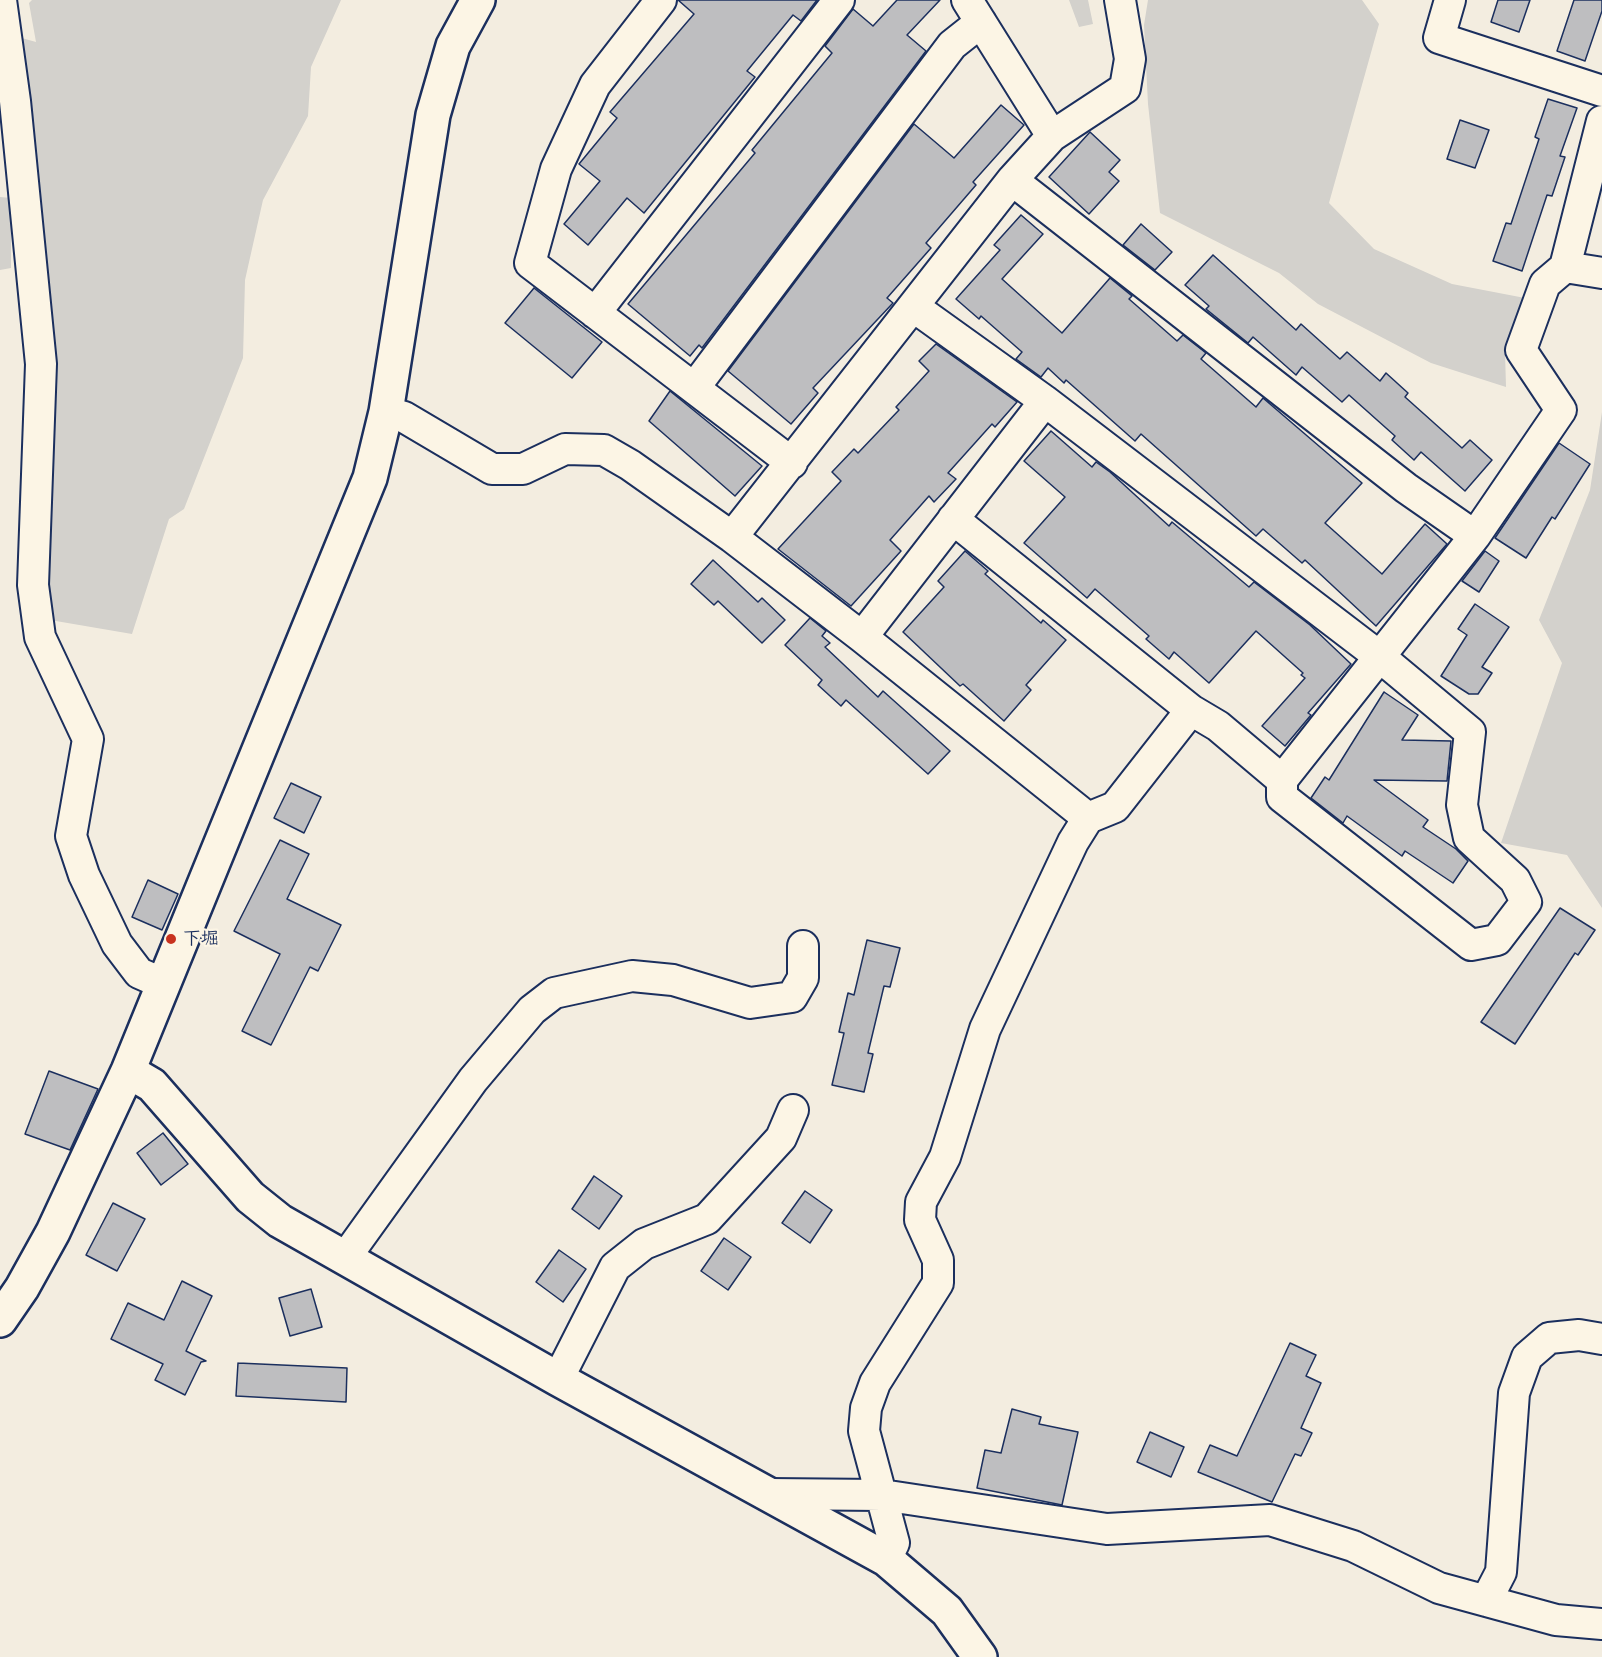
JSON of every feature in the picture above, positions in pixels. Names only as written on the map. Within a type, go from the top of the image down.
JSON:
[{"type":"street","points":[[1,0],[15,101],[41,364],[33,585],[40,637],[88,740],[71,836],[84,874],[117,944],[139,973],[164,984]]},
{"type":"street","points":[[0,1320],[22,1288],[53,1232],[128,1071],[370,478],[386,412],[434,115],[453,46],[478,0]]},
{"type":"street","points":[[661,0],[595,85],[556,169],[530,263],[792,463]]},
{"type":"street","points":[[595,313],[839,0]]},
{"type":"street","points":[[732,537],[1012,180],[1052,136],[1125,88],[1130,60],[1120,0]]},
{"type":"street","points":[[1450,0],[1439,38],[1602,91]]},
{"type":"street","points":[[693,388],[952,45],[974,11],[1052,136]]},
{"type":"street","points":[[914,307],[1045,401],[1380,657],[1470,732],[1462,805],[1468,838],[1515,880],[1526,902],[1497,940],[1471,945],[1282,797],[1282,780],[1380,657],[1475,536],[1561,410],[1521,350],[1545,284],[1565,267],[1602,121]]},
{"type":"street","points":[[1012,180],[1406,488],[1475,536]]},
{"type":"street","points":[[1565,267],[1602,273]]},
{"type":"street","points":[[862,637],[1045,401]]},
{"type":"street","points":[[386,412],[404,417],[492,469],[523,468],[566,449],[604,450],[630,465],[732,537],[862,637],[1088,818]]},
{"type":"street","points":[[954,519],[1191,710],[1218,726],[1282,780]]},
{"type":"street","points":[[886,1559],[894,1543],[864,1431],[866,1408],[875,1383],[938,1283],[938,1260],[920,1220],[921,1202],[945,1157],[985,1029],[1073,842],[1088,818],[1115,807],[1191,710]]},
{"type":"street","points":[[345,1258],[473,1080],[532,1010],[554,993],[632,976],[673,980],[750,1003],[792,997],[803,978],[803,946]]},
{"type":"street","points":[[128,1071],[152,1085],[250,1197],[279,1221],[558,1379],[886,1559],[947,1611],[980,1657]]},
{"type":"street","points":[[558,1379],[615,1267],[644,1244],[707,1219],[781,1138],[793,1110]]},
{"type":"street","points":[[1486,1601],[1501,1572],[1514,1394],[1527,1357],[1549,1338],[1579,1335],[1602,1339]]},
{"type":"street","points":[[768,1494],[882,1495],[1107,1529],[1270,1520],[1353,1546],[1439,1588],[1556,1620],[1602,1624]]},
{"type":"shaded area","points":[[32,0],[341,0],[311,67],[308,116],[263,200],[245,280],[243,358],[184,509],[169,519],[132,634],[50,620],[18,37],[36,42],[29,3]]},
{"type":"shaded area","points":[[1069,0],[1088,0],[1093,24],[1079,27]]},
{"type":"shaded area","points":[[1148,0],[1362,0],[1379,24],[1329,203],[1374,249],[1452,284],[1525,298],[1505,352],[1506,387],[1431,363],[1318,304],[1279,273],[1160,213],[1148,104],[1144,25]]},
{"type":"shaded area","points":[[0,197],[11,198],[11,268],[0,270]]},
{"type":"shaded area","points":[[1602,412],[1602,908],[1567,855],[1501,843],[1562,663],[1539,620],[1590,490]]},
{"type":"building","points":[[678,0],[817,0],[801,21],[793,15],[747,71],[755,77],[644,213],[627,198],[588,245],[564,224],[600,181],[579,164],[617,118],[610,112],[694,14]]},
{"type":"building","points":[[897,0],[940,0],[907,35],[926,51],[702,348],[699,345],[690,356],[628,304],[755,153],[752,150],[832,53],[825,46],[853,9],[873,26]]},
{"type":"building","points":[[1498,0],[1530,0],[1519,32],[1491,22]]},
{"type":"building","points":[[1574,0],[1602,0],[1602,11],[1585,61],[1557,51]]},
{"type":"building","points":[[1548,99],[1577,108],[1560,156],[1565,157],[1552,196],[1547,195],[1522,271],[1493,261],[1506,223],[1511,224],[1539,139],[1535,137]]},
{"type":"building","points":[[1001,105],[1024,125],[973,182],[976,185],[926,243],[931,248],[887,298],[893,303],[813,388],[818,393],[791,424],[728,371],[914,124],[954,158]]},
{"type":"building","points":[[1460,120],[1489,130],[1475,168],[1447,159]]},
{"type":"building","points":[[1090,132],[1120,160],[1109,172],[1119,181],[1089,214],[1049,177]]},
{"type":"building","points":[[1021,215],[1043,234],[1002,279],[1062,333],[1110,278],[1132,296],[1129,299],[1177,341],[1183,335],[1206,353],[1201,359],[1256,407],[1263,398],[1362,483],[1325,523],[1382,574],[1425,524],[1447,544],[1376,626],[1305,560],[1302,563],[1263,529],[1256,536],[1141,434],[1135,441],[1066,380],[1064,383],[1048,368],[1041,377],[1016,359],[1022,352],[981,316],[979,319],[956,299],[1000,250],[994,245]]},
{"type":"building","points":[[1141,224],[1172,252],[1155,270],[1123,245]]},
{"type":"building","points":[[1213,255],[1296,330],[1301,324],[1340,359],[1347,352],[1380,381],[1386,373],[1408,393],[1405,397],[1462,448],[1470,440],[1492,460],[1465,491],[1421,452],[1414,460],[1392,440],[1395,436],[1349,395],[1342,402],[1302,367],[1296,375],[1253,337],[1248,343],[1206,309],[1209,306],[1185,285]]},
{"type":"building","points":[[534,288],[602,342],[572,378],[505,323]]},
{"type":"building","points":[[936,344],[1017,402],[995,427],[992,424],[948,473],[956,479],[934,502],[929,496],[890,540],[901,551],[851,606],[778,549],[841,481],[832,472],[854,449],[858,453],[899,410],[896,407],[929,371],[919,361]]},
{"type":"building","points":[[670,391],[762,466],[735,496],[649,421]]},
{"type":"building","points":[[1051,431],[1092,467],[1096,462],[1110,472],[1169,526],[1172,522],[1249,587],[1254,582],[1310,625],[1351,664],[1308,713],[1311,715],[1285,746],[1262,726],[1305,678],[1301,675],[1303,673],[1256,631],[1209,683],[1174,652],[1169,659],[1146,639],[1149,636],[1095,589],[1087,598],[1024,543],[1065,497],[1024,461]]},
{"type":"building","points":[[1559,443],[1590,464],[1555,519],[1552,517],[1526,558],[1495,538]]},
{"type":"building","points":[[965,551],[988,571],[985,574],[1041,623],[1043,620],[1066,640],[1026,685],[1031,690],[1004,721],[963,684],[960,686],[903,632],[944,587],[938,581]]},
{"type":"building","points":[[1485,551],[1499,561],[1479,592],[1462,581]]},
{"type":"building","points":[[713,560],[758,602],[762,598],[785,620],[762,643],[718,601],[714,605],[691,584]]},
{"type":"building","points":[[1475,604],[1509,627],[1482,667],[1492,673],[1478,694],[1469,694],[1441,676],[1467,635],[1458,629]]},
{"type":"building","points":[[810,618],[826,631],[822,636],[830,643],[825,647],[878,697],[883,691],[950,751],[928,774],[846,700],[841,706],[818,685],[822,680],[785,645]]},
{"type":"building","points":[[1384,692],[1418,715],[1402,740],[1451,741],[1447,781],[1374,780],[1428,820],[1423,827],[1456,849],[1468,861],[1453,883],[1405,851],[1402,856],[1347,816],[1343,823],[1311,798],[1325,777],[1329,780]]},
{"type":"building","points":[[291,783],[321,797],[304,833],[274,818]]},
{"type":"building","points":[[280,840],[309,854],[287,899],[341,925],[318,971],[310,967],[271,1045],[242,1031],[280,954],[234,931]]},
{"type":"building","points":[[148,880],[178,894],[162,930],[132,917]]},
{"type":"building","points":[[1560,908],[1595,930],[1578,955],[1575,953],[1515,1044],[1481,1022]]},
{"type":"building","points":[[867,940],[900,948],[890,987],[884,986],[868,1053],[873,1054],[864,1092],[832,1085],[844,1033],[839,1032],[848,993],[854,995]]},
{"type":"building","points":[[49,1071],[98,1089],[70,1150],[25,1134]]},
{"type":"building","points":[[163,1133],[188,1164],[161,1185],[137,1153]]},
{"type":"building","points":[[594,1176],[622,1196],[599,1229],[572,1209]]},
{"type":"building","points":[[805,1191],[832,1210],[810,1243],[782,1223]]},
{"type":"building","points":[[113,1203],[145,1219],[117,1271],[86,1255]]},
{"type":"building","points":[[724,1238],[751,1257],[728,1290],[701,1271]]},
{"type":"building","points":[[559,1250],[586,1269],[563,1302],[536,1282]]},
{"type":"building","points":[[182,1281],[212,1296],[186,1351],[206,1361],[201,1362],[185,1395],[155,1380],[163,1364],[111,1339],[128,1303],[164,1320]]},
{"type":"building","points":[[311,1289],[322,1327],[290,1336],[279,1298]]},
{"type":"building","points":[[1290,1343],[1316,1355],[1306,1376],[1321,1383],[1301,1428],[1312,1433],[1301,1456],[1295,1454],[1272,1502],[1198,1472],[1210,1445],[1237,1456]]},
{"type":"building","points":[[238,1363],[347,1368],[346,1402],[236,1396]]},
{"type":"building","points":[[1012,1409],[1041,1417],[1039,1424],[1078,1432],[1062,1505],[977,1488],[985,1450],[1001,1453]]},
{"type":"building","points":[[1150,1432],[1184,1447],[1171,1477],[1137,1462]]},
{"type":"place","name":"下堀","points":[[171,939]]}]
